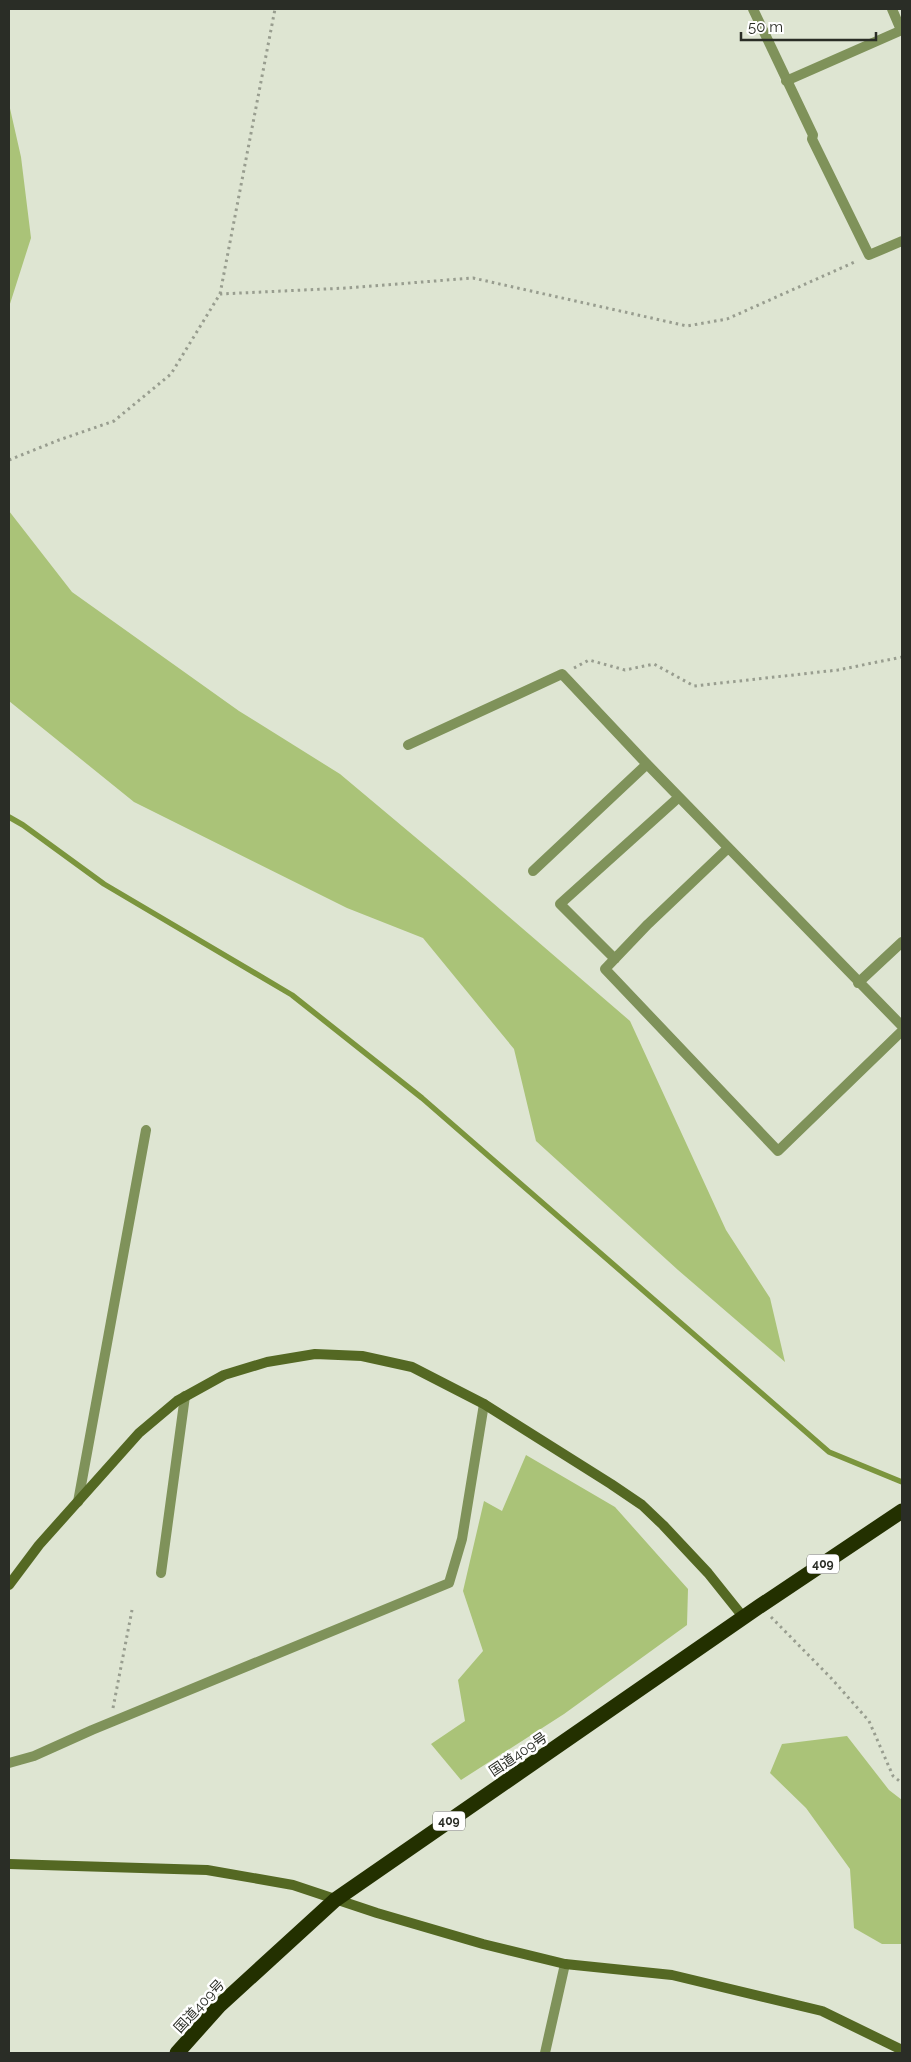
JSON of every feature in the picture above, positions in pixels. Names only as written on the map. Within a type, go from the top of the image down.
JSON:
[{"type":"highway","name":"国道409号","points":[[177,2053],[219,2006],[335,1900],[760,1606],[902,1512]]},
{"type":"street","points":[[753,9],[868,255],[902,241]]},
{"type":"street","points":[[786,81],[902,30],[892,9]]},
{"type":"street","points":[[408,745],[562,674],[646,764],[902,1026]]},
{"type":"street","points":[[533,871],[646,764]]},
{"type":"street","points":[[615,959],[560,904],[679,798]]},
{"type":"street","points":[[728,848],[648,924],[605,969],[778,1151],[902,1030]]},
{"type":"street","points":[[858,983],[902,942]]},
{"type":"street","points":[[78,1502],[146,1130]]},
{"type":"street","points":[[9,1585],[39,1545],[139,1433],[176,1401],[224,1376],[267,1362],[315,1354],[362,1356],[412,1367],[484,1404],[642,1505],[708,1573],[744,1618]]},
{"type":"street","points":[[160,1573],[185,1396]]},
{"type":"street","points":[[9,1763],[34,1756],[449,1583],[462,1539],[484,1404]]},
{"type":"street","points":[[9,1864],[207,1870],[293,1885],[335,1900],[483,1944],[565,1964],[672,1975],[822,2011],[902,2050]]},
{"type":"street","points":[[545,2053],[565,1964]]},
{"type":"path","points":[[9,460],[114,421],[171,374],[220,294],[275,9]]},
{"type":"path","points":[[220,294],[346,288],[473,278],[687,326],[727,319],[868,255]]},
{"type":"path","points":[[562,674],[590,660],[625,670],[654,664],[694,686],[838,670],[902,657]]},
{"type":"path","points":[[760,1606],[832,1678],[869,1721],[893,1776],[902,1783]]},
{"type":"path","points":[[110,1724],[132,1610]]},
{"type":"green space","points":[[9,104],[21,157],[31,238],[9,307]]},
{"type":"green space","points":[[9,511],[72,592],[239,711],[340,774],[630,1021],[726,1230],[770,1298],[785,1362],[678,1270],[536,1141],[514,1049],[423,938],[347,908],[134,802],[9,701]]},
{"type":"green space","points":[[526,1455],[615,1507],[688,1589],[687,1625],[564,1714],[461,1780],[431,1744],[465,1721],[458,1680],[483,1651],[463,1591],[484,1501],[502,1511]]},
{"type":"green space","points":[[847,1736],[889,1790],[902,1800],[902,1944],[882,1944],[854,1928],[850,1869],[806,1808],[770,1773],[782,1744]]},
{"type":"waterway","points":[[9,817],[23,825],[104,884],[292,995],[422,1098],[829,1452],[902,1482]]}]
